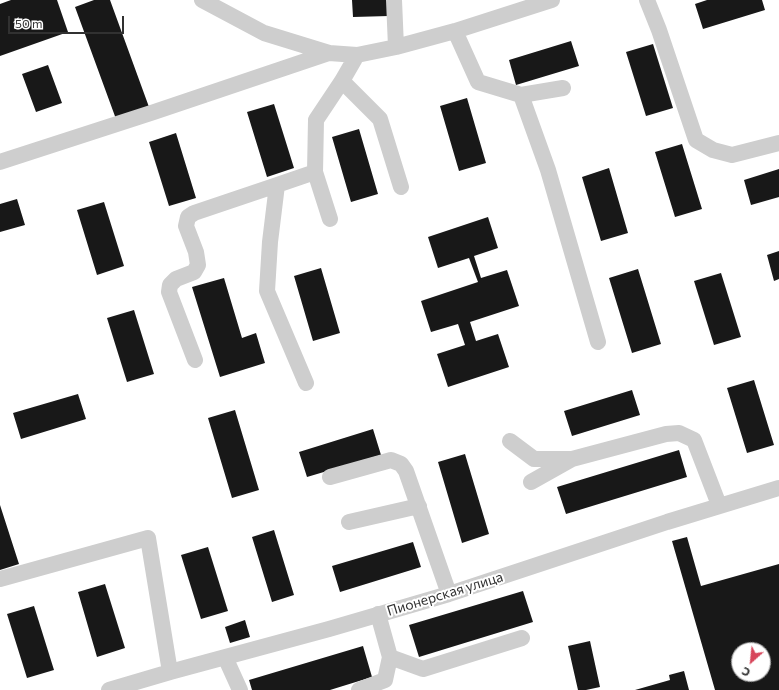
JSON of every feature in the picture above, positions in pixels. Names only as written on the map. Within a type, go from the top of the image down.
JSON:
[{"type":"street","points":[[202,0],[264,33],[329,53],[357,55],[396,47],[455,31],[552,0]]},
{"type":"street","points":[[394,0],[396,47]]},
{"type":"street","points":[[648,0],[696,140],[713,150],[732,155],[779,143]]},
{"type":"street","points":[[455,31],[478,82],[521,95],[563,88]]},
{"type":"street","points":[[0,162],[329,53]]},
{"type":"street","points":[[330,219],[315,172],[316,120],[357,55]]},
{"type":"street","points":[[342,81],[380,119],[401,187]]},
{"type":"street","points":[[521,95],[548,170],[598,342]]},
{"type":"street","points":[[195,360],[169,292],[170,285],[176,279],[194,272],[198,265],[196,252],[186,226],[188,217],[194,213],[315,172]]},
{"type":"street","points":[[277,185],[270,242],[267,291],[306,383]]},
{"type":"street","points":[[531,482],[572,459],[666,434],[679,433],[694,440],[719,505]]},
{"type":"street","points":[[510,441],[534,459],[572,459]]},
{"type":"street","points":[[330,477],[391,460],[401,464],[406,471],[419,506],[449,594]]},
{"type":"street","name":"Пионерская улица","points":[[109,690],[154,683],[170,672],[449,594],[719,505],[779,488]]},
{"type":"street","points":[[349,522],[419,506]]},
{"type":"street","points":[[0,579],[148,538],[170,672]]},
{"type":"street","points":[[359,690],[387,685],[390,658],[378,614]]},
{"type":"street","points":[[390,658],[423,669],[522,638]]},
{"type":"street","points":[[225,657],[240,690]]},
{"type":"building","points":[[11,0],[57,0],[68,32],[0,56],[0,4]]},
{"type":"building","points":[[94,0],[110,0],[149,107],[116,119],[75,7]]},
{"type":"building","points":[[352,0],[388,0],[389,16],[353,17]]},
{"type":"building","points":[[707,0],[762,0],[765,10],[703,29],[695,4]]},
{"type":"building","points":[[571,41],[579,66],[516,85],[509,60]]},
{"type":"building","points":[[653,44],[673,108],[646,116],[626,52]]},
{"type":"building","points":[[48,65],[62,103],[36,112],[22,74]]},
{"type":"building","points":[[467,98],[486,163],[459,171],[440,106]]},
{"type":"building","points":[[274,104],[294,168],[267,177],[247,112]]},
{"type":"building","points":[[359,129],[378,194],[351,202],[332,137]]},
{"type":"building","points":[[176,133],[196,198],[169,206],[149,142]]},
{"type":"building","points":[[682,144],[702,209],[675,217],[655,152]]},
{"type":"building","points":[[609,168],[628,233],[601,241],[582,177]]},
{"type":"building","points":[[779,169],[779,197],[751,205],[744,180]]},
{"type":"building","points":[[17,199],[25,225],[0,232],[0,204]]},
{"type":"building","points":[[104,202],[124,266],[97,275],[77,210]]},
{"type":"building","points":[[488,217],[498,248],[474,256],[481,278],[507,270],[519,306],[470,322],[476,341],[498,334],[509,367],[448,387],[437,354],[465,345],[458,324],[431,332],[421,301],[478,282],[469,258],[438,268],[428,237]]},
{"type":"building","points":[[779,251],[779,279],[774,281],[767,255]]},
{"type":"building","points":[[321,268],[340,333],[313,341],[294,276]]},
{"type":"building","points":[[638,269],[661,344],[632,353],[609,278]]},
{"type":"building","points":[[721,273],[741,337],[714,345],[694,281]]},
{"type":"building","points":[[224,278],[242,338],[256,333],[265,363],[220,377],[192,287]]},
{"type":"building","points":[[134,310],[154,374],[127,382],[107,318]]},
{"type":"building","points":[[754,380],[774,445],[747,453],[727,388]]},
{"type":"building","points":[[632,390],[640,415],[572,436],[564,411]]},
{"type":"building","points":[[78,394],[86,419],[21,439],[13,413]]},
{"type":"building","points":[[235,410],[259,490],[232,498],[208,418]]},
{"type":"building","points":[[373,429],[381,455],[307,477],[299,452]]},
{"type":"building","points":[[679,450],[687,477],[566,514],[557,487]]},
{"type":"building","points":[[465,454],[489,534],[462,543],[438,462]]},
{"type":"building","points":[[0,505],[19,564],[0,570]]},
{"type":"building","points":[[274,530],[294,595],[272,602],[252,537]]},
{"type":"building","points":[[687,537],[701,586],[779,564],[779,690],[715,690],[672,541]]},
{"type":"building","points":[[413,542],[421,567],[340,592],[332,566]]},
{"type":"building","points":[[208,547],[228,611],[201,619],[181,555]]},
{"type":"building","points":[[105,584],[125,648],[97,657],[78,592]]},
{"type":"building","points":[[523,591],[533,622],[419,657],[409,625]]},
{"type":"building","points":[[34,606],[54,670],[27,678],[7,614]]},
{"type":"building","points":[[245,620],[250,637],[230,643],[225,627]]},
{"type":"building","points":[[590,641],[600,687],[578,690],[568,646]]},
{"type":"building","points":[[363,646],[372,677],[330,690],[252,690],[249,680]]},
{"type":"building","points":[[684,671],[689,690],[635,690],[670,680],[669,675]]}]
